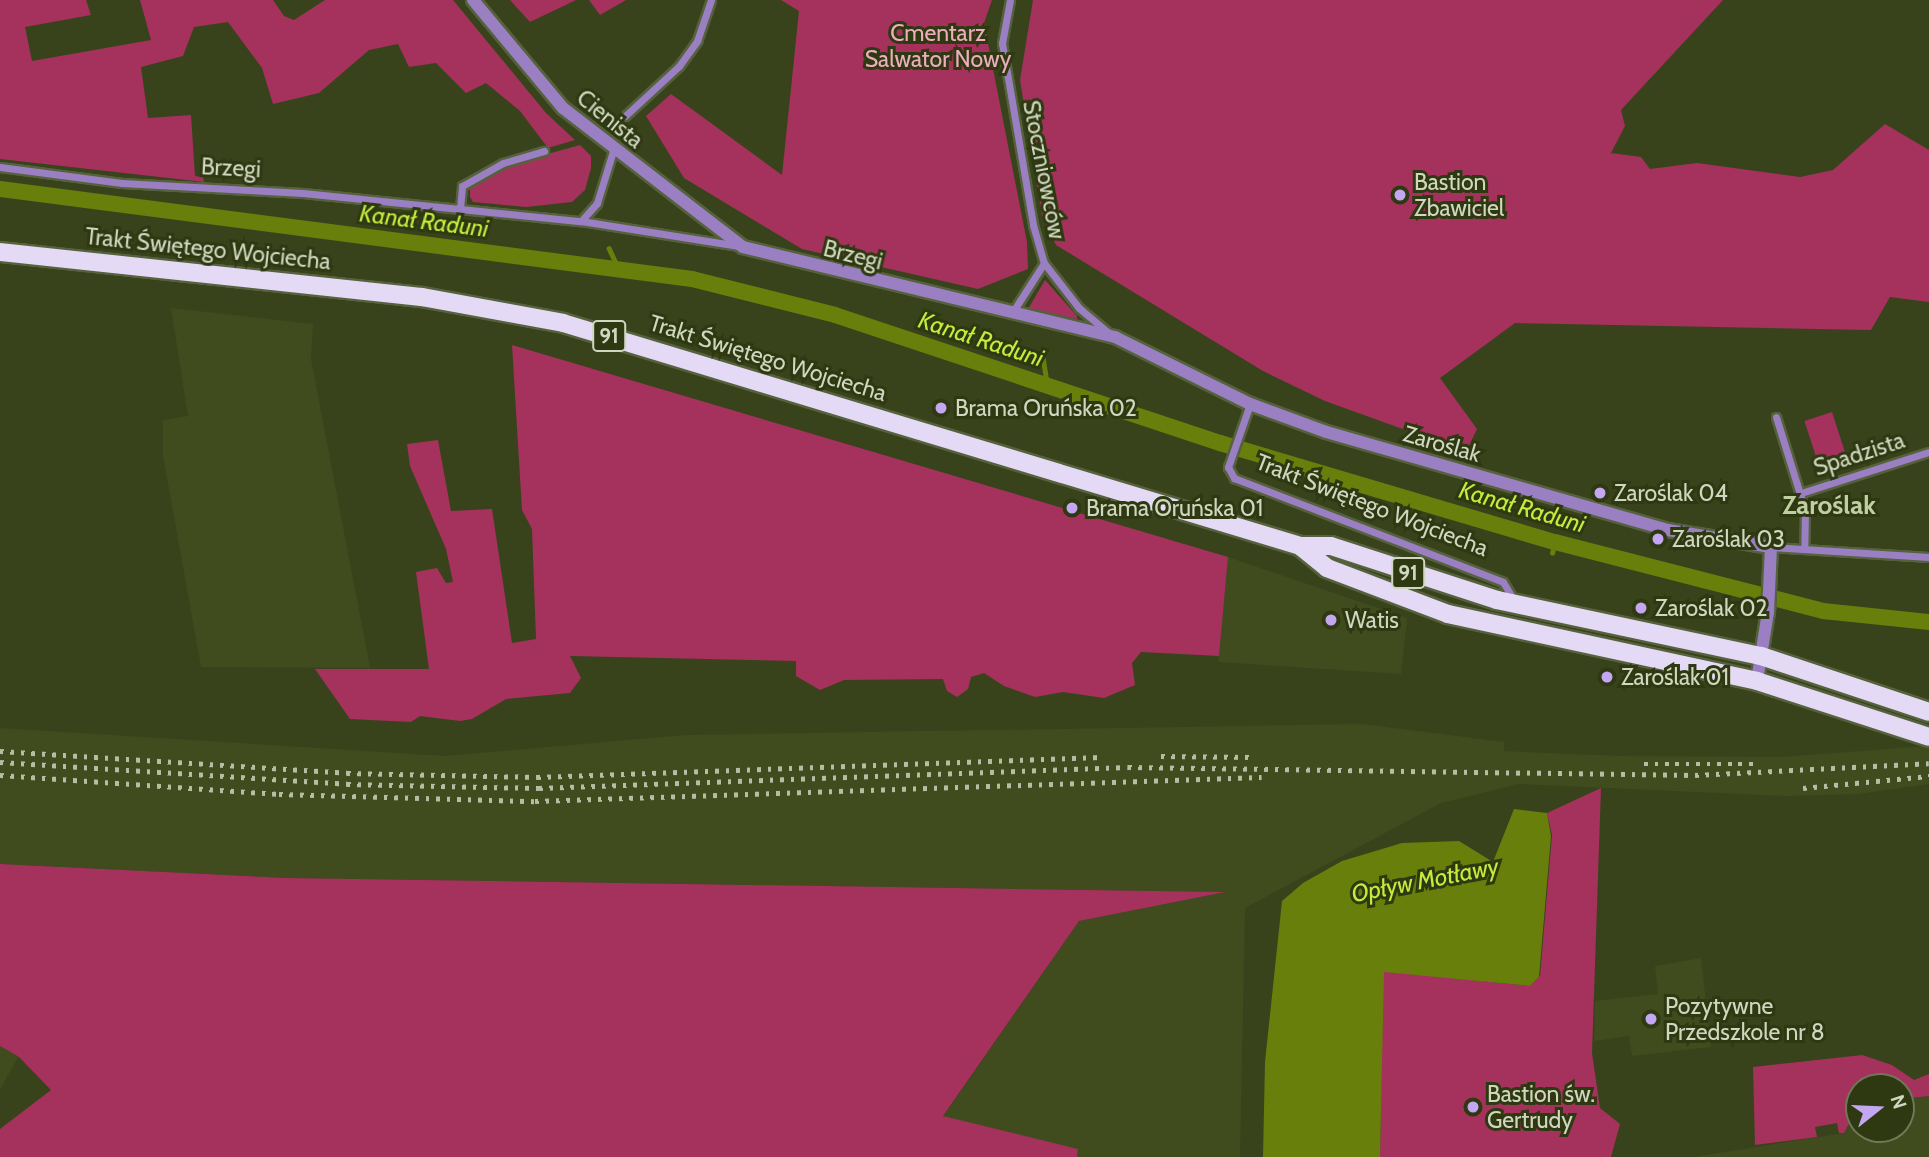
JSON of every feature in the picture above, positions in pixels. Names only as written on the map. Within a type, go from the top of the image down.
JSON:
[{"type":"main road","name":"Trakt Świętego Wojciecha","points":[[0,252],[422,297],[563,323],[1300,546],[1331,546],[1517,604],[1761,656],[1929,712]]},
{"type":"main road","name":"Trakt Świętego Wojciecha","points":[[1300,546],[1327,568],[1448,614],[1757,681],[1824,700],[1929,737]]},
{"type":"street","name":"Cienista","points":[[473,0],[542,86],[613,151],[701,212],[743,247]]},
{"type":"street","points":[[625,116],[679,66],[697,41],[711,0]]},
{"type":"street","name":"Stoczniowców","points":[[1010,0],[1003,29],[1004,54],[1032,225],[1044,263],[1079,309],[1115,337]]},
{"type":"street","points":[[460,209],[462,186],[503,163],[544,151]]},
{"type":"street","points":[[581,220],[597,203],[613,151]]},
{"type":"street","name":"Brzegi","points":[[0,167],[122,183],[303,193],[581,220],[743,247],[1115,337]]},
{"type":"street","name":"Stoczniowców","points":[[1012,314],[1044,263]]},
{"type":"street","name":"Zaroślak","points":[[1115,337],[1250,404],[1326,432],[1649,524],[1771,547],[1929,556]]},
{"type":"street","name":"Trakt Świętego Wojciecha","points":[[1250,404],[1228,467],[1234,478],[1503,582],[1517,604]]},
{"type":"street","name":"Spadzista","points":[[1776,417],[1801,493],[1804,549]]},
{"type":"street","name":"Spadzista","points":[[1801,493],[1929,452]]},
{"type":"street","points":[[1757,681],[1766,625],[1771,547]]},
{"type":"shaded area","points":[[171,308],[313,324],[311,359],[370,668],[201,667],[163,455],[163,420],[188,416]]},
{"type":"shaded area","points":[[1228,557],[1407,618],[1401,674],[1218,662]]},
{"type":"shaded area","points":[[1362,724],[1504,742],[1504,751],[1618,756],[1781,757],[1929,746],[1929,784],[1858,794],[1786,796],[1519,784],[1441,803],[1245,908],[1240,1157],[1077,1157],[1078,1149],[943,1117],[1079,921],[1220,892],[286,878],[0,864],[0,728],[445,756],[686,735]]},
{"type":"shaded area","name":"Pozytywne Przedszkole nr 8","points":[[1701,958],[1711,1047],[1632,1056],[1629,1036],[1594,1041],[1595,1001],[1658,994],[1655,966]]},
{"type":"shaded area","points":[[0,1046],[18,1057],[0,1090]]},
{"type":"shaded area","points":[[1929,1096],[1929,1157],[1694,1157],[1845,1131],[1845,1143],[1915,1143],[1915,1098]]},
{"type":"green space","points":[[0,0],[86,0],[91,15],[25,27],[32,61],[151,40],[140,0],[273,0],[284,16],[294,20],[325,0],[453,0],[546,113],[575,140],[548,148],[520,111],[486,83],[466,93],[436,63],[409,67],[398,44],[369,50],[319,93],[273,104],[262,68],[228,22],[194,27],[183,56],[141,67],[148,118],[191,115],[195,176],[203,177],[204,182],[0,159]]},
{"type":"green space","points":[[510,0],[576,0],[530,22]]},
{"type":"green space","points":[[589,0],[626,0],[600,15]]},
{"type":"green space","name":"Cmentarz Salwator Nowy","points":[[781,0],[992,0],[984,23],[1027,242],[1028,269],[978,289],[802,249],[684,178],[646,116],[671,94],[782,175],[799,11]]},
{"type":"green space","points":[[1033,0],[1723,0],[1621,110],[1625,126],[1611,153],[1641,157],[1650,169],[1697,163],[1800,177],[1833,170],[1885,124],[1929,150],[1929,302],[1890,297],[1871,330],[1515,323],[1440,378],[1477,429],[1467,450],[1425,437],[1325,401],[1263,371],[1056,245],[1042,216],[1020,80]]},
{"type":"green space","points":[[580,145],[591,156],[591,168],[585,190],[572,202],[526,207],[473,202],[470,197],[470,188],[515,163]]},
{"type":"green space","points":[[1045,280],[1077,316],[1077,319],[1028,309]]},
{"type":"green space","points":[[512,345],[1228,557],[1219,656],[1141,652],[1132,663],[1135,685],[1104,698],[1063,692],[1035,697],[1004,686],[984,673],[971,677],[968,689],[957,697],[947,691],[943,679],[844,680],[820,690],[796,676],[796,661],[570,656],[581,678],[570,693],[506,699],[472,719],[460,721],[420,716],[411,722],[350,719],[315,669],[429,669],[416,572],[437,568],[446,583],[453,582],[446,549],[410,466],[407,444],[438,440],[451,511],[492,509],[512,643],[536,639],[532,529],[522,510]]},
{"type":"green space","points":[[1832,412],[1845,453],[1818,462],[1804,421]]},
{"type":"green space","points":[[1601,788],[1592,1053],[1600,1108],[1620,1124],[1611,1157],[1380,1157],[1383,971],[1530,986],[1540,976],[1552,835],[1547,813]]},
{"type":"green space","points":[[0,864],[286,878],[1225,892],[1079,921],[943,1116],[1078,1149],[1077,1157],[0,1157],[0,1129],[51,1090],[19,1057],[0,1046]]},
{"type":"green space","points":[[1862,1055],[1892,1065],[1904,1073],[1845,1073],[1844,1133],[1839,1133],[1837,1123],[1815,1127],[1817,1137],[1755,1145],[1753,1067]]},
{"type":"green space","points":[[1929,1074],[1929,1096],[1915,1098],[1915,1080]]},
{"type":"water","name":"Opływ Motławy","points":[[1514,809],[1547,813],[1551,836],[1539,977],[1530,986],[1384,972],[1380,1157],[1263,1157],[1265,1062],[1282,901],[1303,883],[1342,861],[1402,843],[1459,841],[1493,862]]},
{"type":"waterway","name":"Kanał Raduni","points":[[0,189],[692,279],[835,315],[1220,443],[1555,542],[1823,611],[1929,622]]},
{"type":"waterway","points":[[609,248],[618,267]]},
{"type":"waterway","points":[[1043,357],[1048,387]]},
{"type":"waterway","points":[[1552,553],[1555,542]]},
{"type":"railway","points":[[0,751],[347,773],[537,777],[1101,757]]},
{"type":"railway","points":[[1161,756],[1252,757]]},
{"type":"railway","points":[[0,762],[347,784],[539,788],[1128,767],[1695,775],[1929,763]]},
{"type":"railway","points":[[1644,764],[1756,764]]},
{"type":"railway","points":[[0,775],[279,794],[535,801],[1262,777]]},
{"type":"railway","points":[[1803,788],[1929,776]]},
{"type":"place","name":"Bastion Zbawiciel","points":[[1400,195]]},
{"type":"place","name":"Brama Oruńska 02","points":[[941,408]]},
{"type":"place","name":"Zaroślak 04","points":[[1600,493]]},
{"type":"place","name":"Brama Oruńska 01","points":[[1072,508]]},
{"type":"place","name":"Zaroślak 03","points":[[1658,539]]},
{"type":"place","name":"Zaroślak 02","points":[[1641,608]]},
{"type":"place","name":"Watis","points":[[1331,620]]},
{"type":"place","name":"Zaroślak 01","points":[[1607,677]]},
{"type":"place","name":"Pozytywne Przedszkole nr 8","points":[[1651,1019]]},
{"type":"place","name":"Bastion św. Gertrudy","points":[[1473,1107]]},
{"type":"district","name":"Zaroślak","points":[[1829,506]]}]
